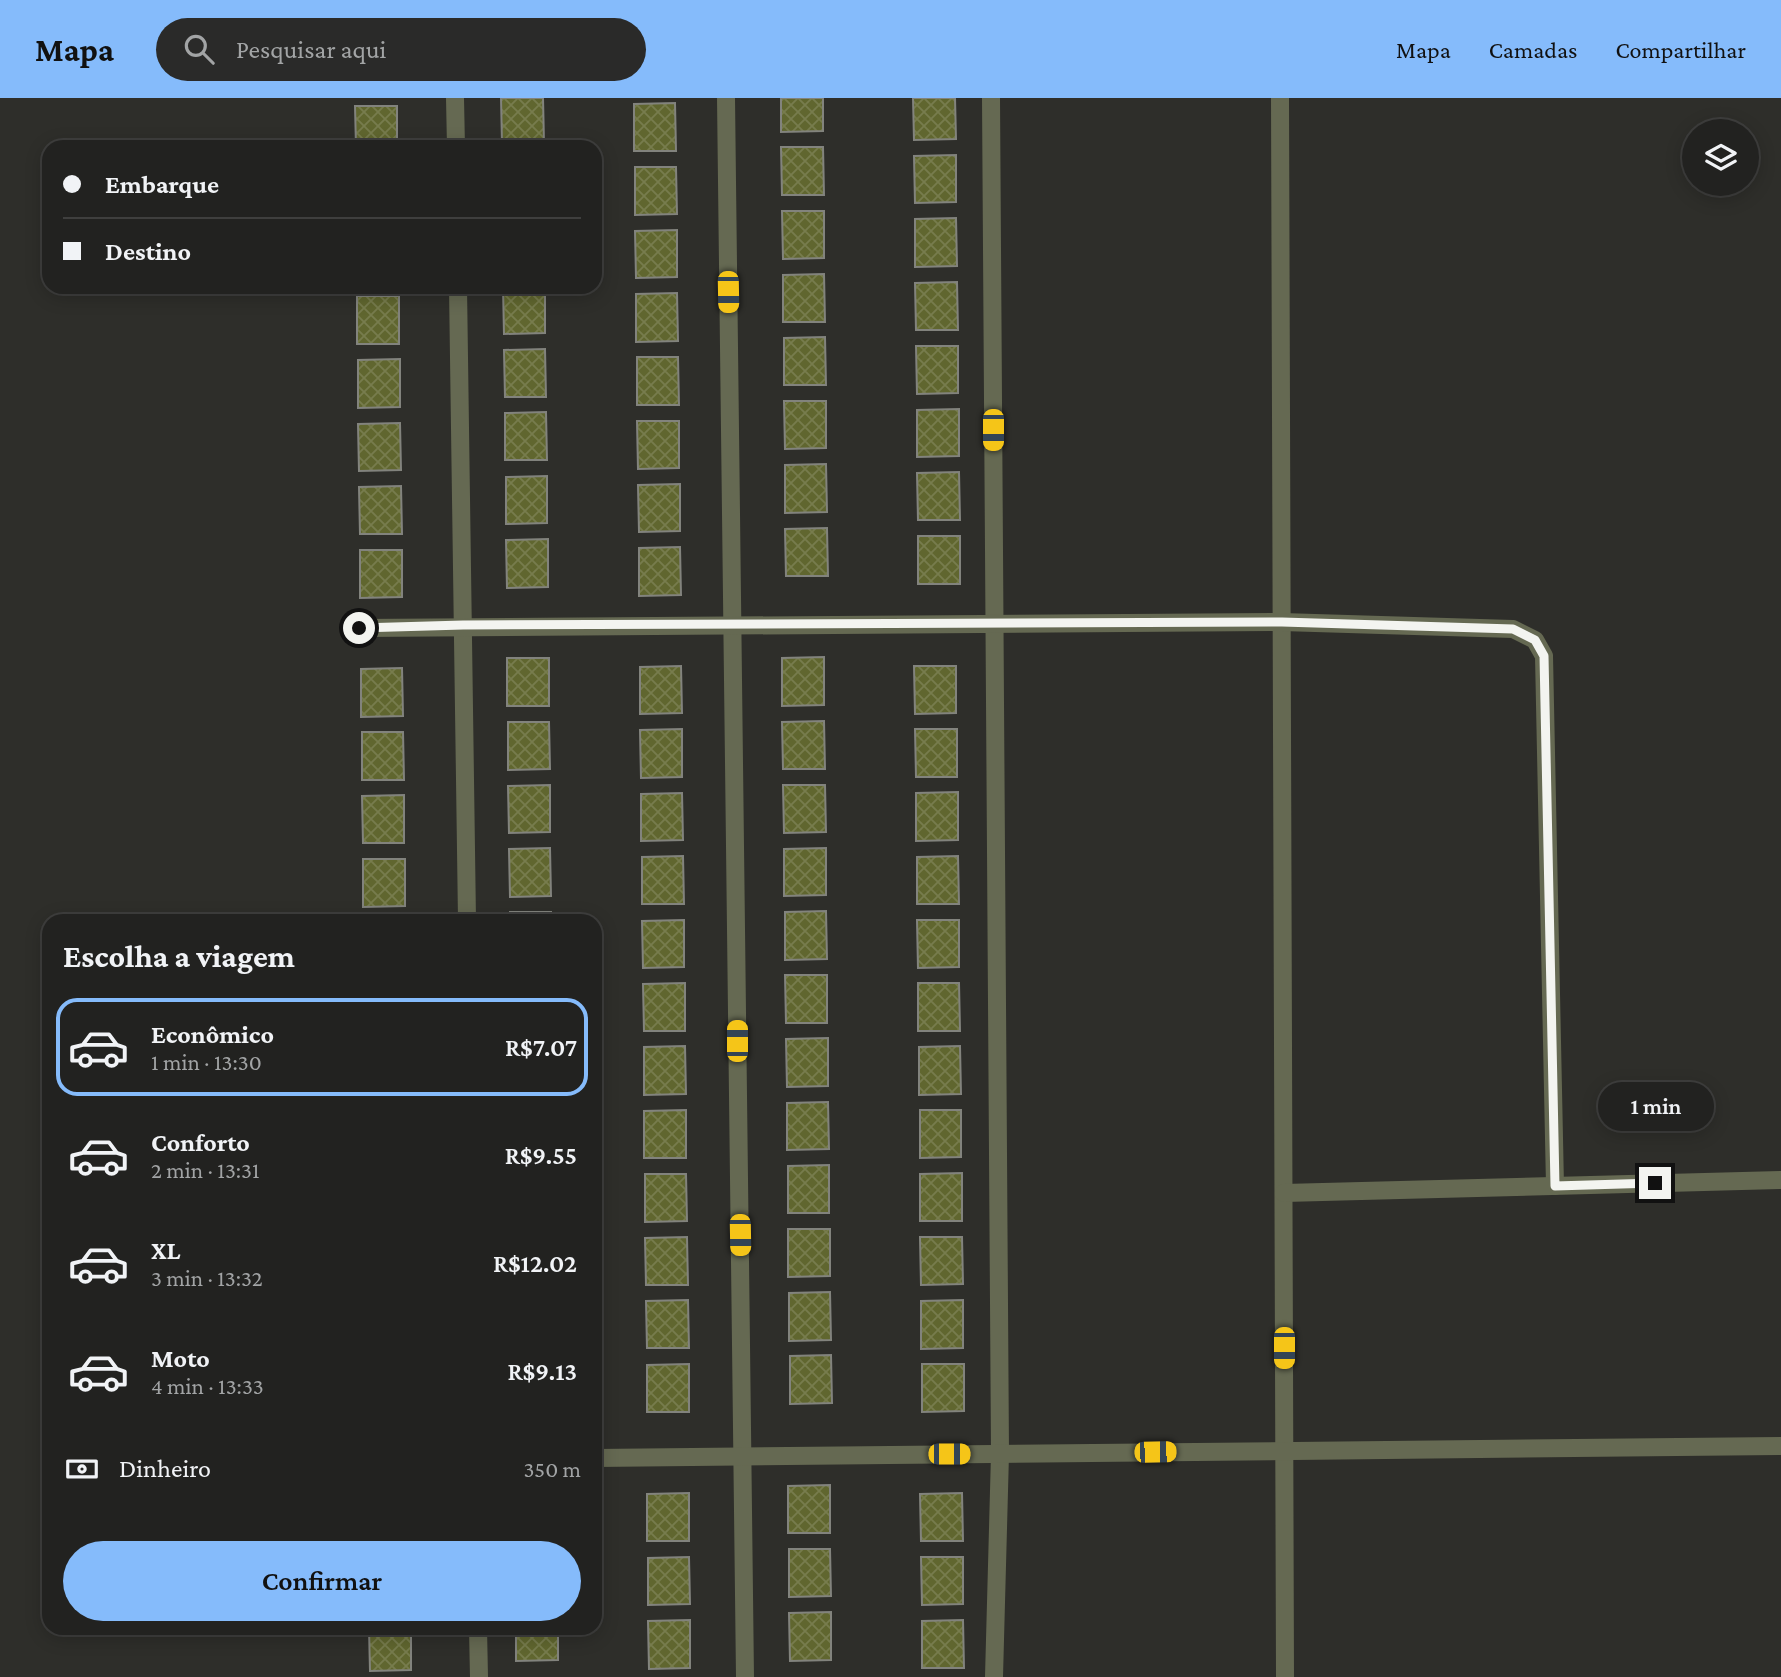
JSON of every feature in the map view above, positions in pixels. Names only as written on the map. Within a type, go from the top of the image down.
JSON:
[{"type":"street","points":[[455,98],[456,140]]},
{"type":"street","points":[[726,98],[745,1677]]},
{"type":"street","points":[[991,98],[1000,1454],[994,1677]]},
{"type":"street","points":[[1280,98],[1285,1677]]},
{"type":"street","points":[[458,294],[467,914]]},
{"type":"street","points":[[359,628],[463,625],[1282,622],[1513,629],[1535,640],[1544,656],[1555,1186]]},
{"type":"street","points":[[1284,1193],[1781,1180]]},
{"type":"street","points":[[602,1458],[1781,1446]]},
{"type":"street","points":[[478,1635],[479,1677]]},
{"type":"building","points":[[501,98],[543,98],[544,140],[502,140]]},
{"type":"building","points":[[781,98],[823,98],[823,131],[781,132]]},
{"type":"building","points":[[913,98],[955,98],[956,139],[914,140]]},
{"type":"building","points":[[675,103],[676,151],[634,151],[634,104]]},
{"type":"building","points":[[355,106],[397,106],[397,140],[356,140]]},
{"type":"building","points":[[781,147],[823,147],[824,195],[782,195]]},
{"type":"building","points":[[956,155],[956,202],[915,203],[914,156]]},
{"type":"building","points":[[635,167],[676,167],[677,214],[635,215]]},
{"type":"building","points":[[782,211],[824,211],[824,258],[783,259]]},
{"type":"building","points":[[956,218],[957,266],[915,267],[915,219]]},
{"type":"building","points":[[677,230],[677,277],[636,278],[635,231]]},
{"type":"building","points":[[824,274],[825,322],[783,322],[783,275]]},
{"type":"building","points":[[957,282],[958,330],[916,330],[915,283]]},
{"type":"building","points":[[677,293],[678,341],[636,342],[636,294]]},
{"type":"building","points":[[503,294],[545,294],[545,333],[504,334]]},
{"type":"building","points":[[357,296],[399,296],[399,344],[357,344]]},
{"type":"building","points":[[825,337],[826,385],[784,385],[784,338]]},
{"type":"building","points":[[916,346],[958,346],[958,393],[917,394]]},
{"type":"building","points":[[545,349],[546,397],[505,397],[504,350]]},
{"type":"building","points":[[637,357],[678,357],[679,405],[637,405]]},
{"type":"building","points":[[400,359],[400,407],[358,408],[358,360]]},
{"type":"building","points":[[784,401],[826,401],[826,448],[785,449]]},
{"type":"building","points":[[959,409],[959,456],[917,457],[917,410]]},
{"type":"building","points":[[546,412],[547,460],[505,460],[505,413]]},
{"type":"building","points":[[637,421],[679,421],[679,468],[638,469]]},
{"type":"building","points":[[400,423],[401,470],[359,471],[358,424]]},
{"type":"building","points":[[826,464],[827,512],[785,513],[785,465]]},
{"type":"building","points":[[959,472],[960,520],[918,520],[917,473]]},
{"type":"building","points":[[547,476],[547,523],[506,524],[506,477]]},
{"type":"building","points":[[680,484],[680,531],[639,532],[638,485]]},
{"type":"building","points":[[401,486],[402,534],[360,534],[359,487]]},
{"type":"building","points":[[827,528],[828,576],[786,576],[785,529]]},
{"type":"building","points":[[918,536],[960,536],[960,584],[918,584]]},
{"type":"building","points":[[548,539],[548,587],[507,588],[506,540]]},
{"type":"building","points":[[680,547],[681,595],[639,596],[639,548]]},
{"type":"building","points":[[360,550],[402,550],[402,597],[360,598]]},
{"type":"building","points":[[824,657],[824,705],[782,706],[782,658]]},
{"type":"building","points":[[507,658],[549,658],[549,706],[507,706]]},
{"type":"building","points":[[681,666],[682,713],[640,714],[640,667]]},
{"type":"building","points":[[914,666],[956,666],[956,713],[915,714]]},
{"type":"building","points":[[402,668],[403,716],[361,717],[361,669]]},
{"type":"building","points":[[824,721],[825,769],[783,769],[782,722]]},
{"type":"building","points":[[508,722],[549,722],[550,769],[508,770]]},
{"type":"building","points":[[682,729],[682,777],[641,778],[640,730]]},
{"type":"building","points":[[915,729],[957,729],[957,777],[916,777]]},
{"type":"building","points":[[362,732],[403,732],[404,780],[362,780]]},
{"type":"building","points":[[550,785],[550,832],[509,833],[508,786]]},
{"type":"building","points":[[783,785],[825,785],[826,832],[784,833]]},
{"type":"building","points":[[958,792],[958,840],[916,841],[916,793]]},
{"type":"building","points":[[682,793],[683,840],[641,841],[641,794]]},
{"type":"building","points":[[404,795],[404,843],[363,843],[362,796]]},
{"type":"building","points":[[550,848],[551,896],[510,897],[509,849]]},
{"type":"building","points":[[826,848],[826,895],[784,896],[784,849]]},
{"type":"building","points":[[683,856],[684,904],[642,904],[642,857]]},
{"type":"building","points":[[958,856],[959,904],[917,904],[917,857]]},
{"type":"building","points":[[363,859],[405,859],[405,906],[363,907]]},
{"type":"building","points":[[826,911],[827,959],[785,960],[785,912]]},
{"type":"building","points":[[510,912],[551,912],[551,914]]},
{"type":"building","points":[[684,920],[684,967],[643,968],[642,921]]},
{"type":"building","points":[[917,920],[959,920],[959,967],[918,968]]},
{"type":"building","points":[[785,975],[827,975],[827,1023],[786,1023]]},
{"type":"building","points":[[685,983],[685,1031],[644,1031],[643,984]]},
{"type":"building","points":[[918,983],[959,983],[960,1031],[918,1031]]},
{"type":"building","points":[[828,1038],[828,1086],[787,1087],[786,1039]]},
{"type":"building","points":[[685,1046],[686,1094],[644,1095],[644,1047]]},
{"type":"building","points":[[960,1046],[961,1094],[919,1095],[919,1047]]},
{"type":"building","points":[[828,1102],[829,1149],[787,1150],[787,1103]]},
{"type":"building","points":[[686,1110],[686,1158],[644,1158],[644,1111]]},
{"type":"building","points":[[920,1110],[961,1110],[961,1157],[920,1158]]},
{"type":"building","points":[[829,1165],[829,1213],[788,1213],[788,1166]]},
{"type":"building","points":[[962,1173],[962,1221],[920,1221],[920,1174]]},
{"type":"building","points":[[645,1174],[686,1174],[687,1221],[645,1222]]},
{"type":"building","points":[[788,1229],[830,1229],[830,1276],[788,1277]]},
{"type":"building","points":[[687,1237],[688,1285],[646,1285],[645,1238]]},
{"type":"building","points":[[920,1237],[962,1237],[963,1284],[921,1285]]},
{"type":"building","points":[[830,1292],[831,1340],[789,1341],[789,1293]]},
{"type":"building","points":[[688,1300],[689,1348],[647,1348],[646,1301]]},
{"type":"building","points":[[963,1300],[963,1348],[921,1349],[921,1301]]},
{"type":"building","points":[[831,1355],[832,1403],[790,1404],[790,1356]]},
{"type":"building","points":[[689,1364],[689,1412],[647,1412],[647,1365]]},
{"type":"building","points":[[922,1364],[964,1364],[964,1411],[922,1412]]},
{"type":"building","points":[[830,1485],[830,1533],[788,1533],[788,1486]]},
{"type":"building","points":[[689,1493],[689,1541],[647,1541],[647,1494]]},
{"type":"building","points":[[962,1493],[963,1541],[921,1541],[920,1494]]},
{"type":"building","points":[[789,1549],[830,1549],[831,1596],[789,1597]]},
{"type":"building","points":[[689,1557],[690,1604],[648,1605],[648,1558]]},
{"type":"building","points":[[921,1557],[963,1557],[963,1604],[922,1605]]},
{"type":"building","points":[[831,1612],[831,1660],[790,1661],[789,1613]]},
{"type":"building","points":[[690,1620],[690,1668],[649,1669],[648,1621]]},
{"type":"building","points":[[963,1620],[964,1668],[922,1668],[922,1621]]},
{"type":"building","points":[[369,1635],[411,1635],[411,1670],[370,1671]]},
{"type":"building","points":[[516,1635],[558,1635],[558,1660],[516,1661]]},
{"type":"route","points":[[359,628],[463,625],[1282,622],[1513,629],[1535,640],[1544,656],[1555,1186],[1655,1183]]}]
